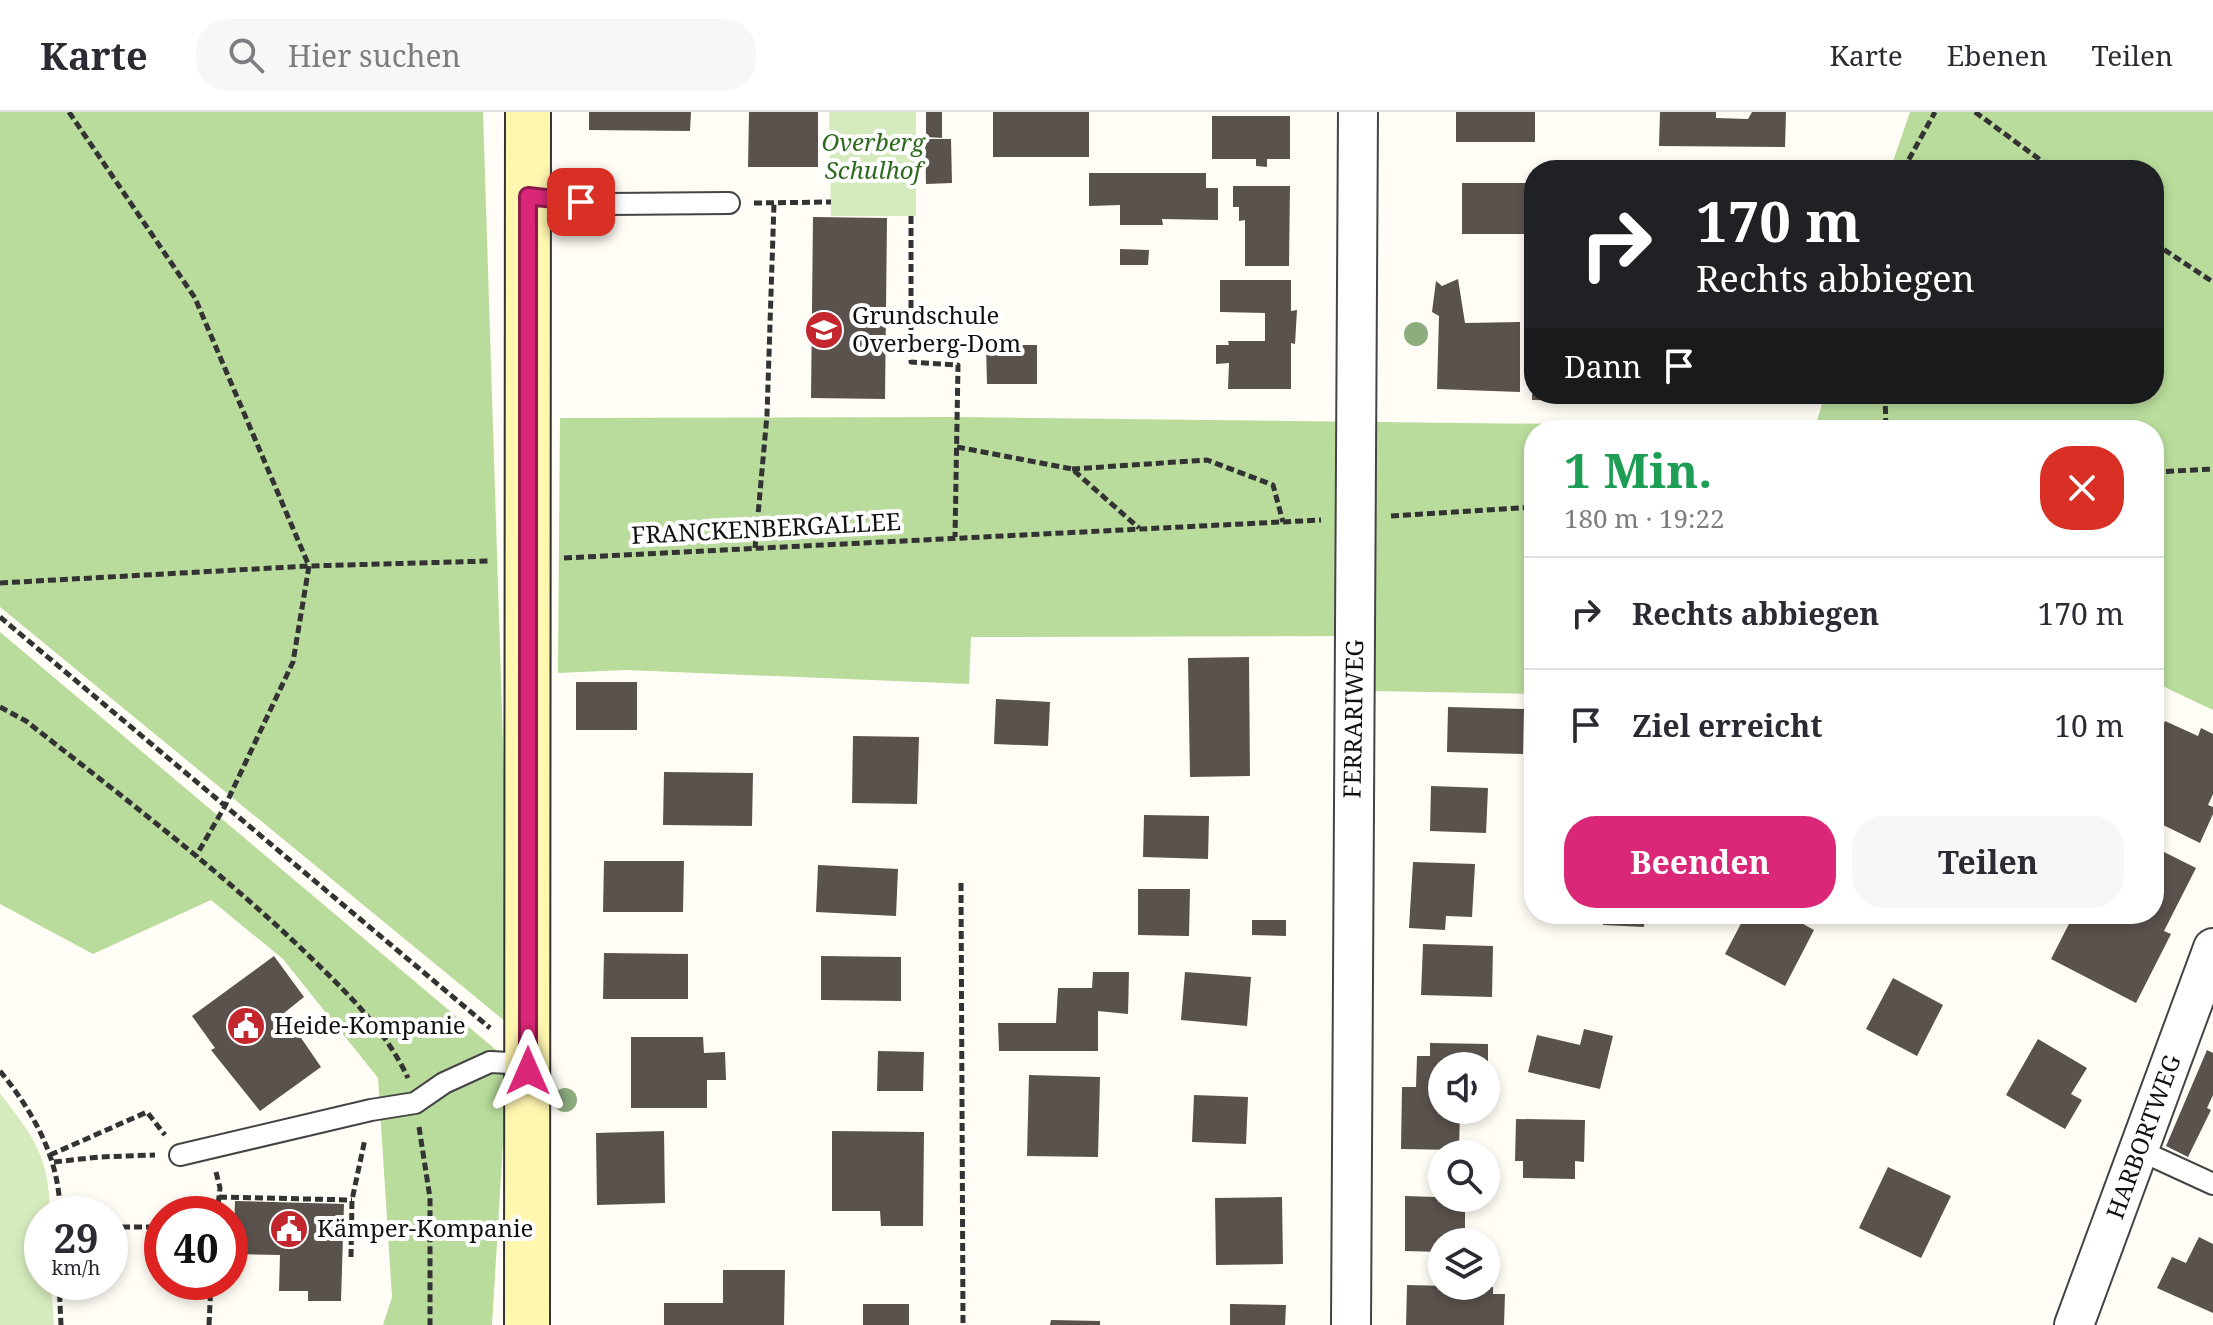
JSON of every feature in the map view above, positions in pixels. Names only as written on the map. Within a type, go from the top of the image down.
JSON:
[{"type":"street","points":[[527,1325],[528,112]]},
{"type":"street","name":"FERRARIWEG","points":[[1351,1325],[1358,112]]},
{"type":"street","name":"HARBORTWEG","points":[[2074,1325],[2213,948]]},
{"type":"lane","points":[[528,196],[608,204],[729,203]]},
{"type":"lane","points":[[180,1155],[371,1110],[415,1103],[444,1083],[490,1062],[527,1064]]},
{"type":"lane","points":[[2139,1150],[2213,1184]]},
{"type":"path","points":[[69,112],[195,298],[309,566],[293,662],[225,806],[196,856]]},
{"type":"path","points":[[1909,160],[1935,112]]},
{"type":"path","points":[[1975,112],[2040,160]]},
{"type":"path","points":[[729,203],[831,202]]},
{"type":"path","points":[[755,548],[767,415],[774,203]]},
{"type":"path","points":[[911,216],[911,362],[958,365],[955,537]]},
{"type":"path","points":[[2164,250],[2213,282]]},
{"type":"path","points":[[957,447],[1072,469],[1207,460],[1273,485],[1283,522]]},
{"type":"path","points":[[1072,469],[1140,528]]},
{"type":"path","points":[[2164,471],[2213,469]]},
{"type":"path","name":"FRANCKENBERGALLEE","points":[[0,583],[1283,522],[1524,508]]},
{"type":"path","points":[[0,617],[479,1018],[527,1064]]},
{"type":"path","points":[[0,707],[26,721],[196,856],[283,931],[364,1009],[408,1076],[415,1103],[430,1198],[430,1325]]},
{"type":"path","points":[[961,883],[963,1325]]},
{"type":"path","points":[[0,1071],[42,1134],[53,1162],[60,1196]]},
{"type":"path","points":[[351,1257],[352,1200],[371,1110]]},
{"type":"path","points":[[50,1155],[147,1112],[180,1155]]},
{"type":"path","points":[[211,1147],[219,1196]]},
{"type":"path","points":[[53,1162],[99,1157],[180,1155]]},
{"type":"path","points":[[248,1198],[352,1200]]},
{"type":"path","points":[[60,1300],[61,1325]]},
{"type":"path","points":[[209,1325],[210,1300]]},
{"type":"green space","points":[[0,112],[483,112],[512,1027],[0,607]]},
{"type":"green space","name":"Overberg Schulhof","points":[[829,112],[916,112],[916,216],[831,216]]},
{"type":"green space","points":[[1910,112],[2213,112],[2213,710],[2164,687],[2164,420],[1817,420],[1822,404],[2164,404],[2164,160],[1893,160]]},
{"type":"green space","points":[[957,417],[1524,424],[1524,694],[1371,691],[1369,636],[971,637],[969,684],[626,670],[558,673],[560,418]]},
{"type":"green space","points":[[0,632],[508,1060],[492,1325],[383,1325],[392,1297],[378,1078],[283,959],[211,900],[93,954],[0,904]]},
{"type":"green space","points":[[0,1093],[37,1148],[47,1177],[49,1196],[24,1196],[24,1300],[52,1300],[54,1325],[0,1325]]},
{"type":"building","points":[[589,112],[691,112],[690,131],[589,130]]},
{"type":"building","points":[[749,112],[818,112],[818,167],[748,167]]},
{"type":"building","points":[[926,112],[942,112],[942,138],[926,137]]},
{"type":"building","points":[[993,112],[1089,112],[1089,157],[993,157]]},
{"type":"building","points":[[1456,112],[1535,112],[1535,142],[1456,142]]},
{"type":"building","points":[[1660,112],[1716,112],[1716,118],[1748,119],[1752,112],[1786,112],[1785,147],[1659,146]]},
{"type":"building","points":[[1212,116],[1290,116],[1290,159],[1267,159],[1267,167],[1256,166],[1256,159],[1212,159]]},
{"type":"building","points":[[925,139],[951,139],[952,183],[926,184]]},
{"type":"building","points":[[1089,173],[1206,173],[1206,188],[1218,188],[1218,220],[1162,219],[1163,225],[1120,225],[1120,205],[1089,206]]},
{"type":"building","points":[[1462,183],[1524,183],[1524,234],[1462,234]]},
{"type":"building","points":[[1233,186],[1290,186],[1289,266],[1245,266],[1245,220],[1239,221],[1239,207],[1233,207]]},
{"type":"building","points":[[813,217],[887,218],[885,399],[811,398]]},
{"type":"building","points":[[1120,249],[1149,250],[1148,265],[1120,265]]},
{"type":"building","points":[[1458,279],[1465,323],[1520,322],[1520,392],[1437,389],[1439,316],[1432,312],[1436,281],[1442,286]]},
{"type":"building","points":[[1220,280],[1291,280],[1291,311],[1297,310],[1295,344],[1291,343],[1291,389],[1228,389],[1229,363],[1216,364],[1216,345],[1229,345],[1228,341],[1265,341],[1265,313],[1220,312]]},
{"type":"building","points":[[986,345],[1037,345],[1037,384],[987,384]]},
{"type":"building","points":[[1249,657],[1250,776],[1190,777],[1188,658]]},
{"type":"building","points":[[576,682],[637,682],[637,730],[576,730]]},
{"type":"building","points":[[996,699],[1050,702],[1048,746],[994,744]]},
{"type":"building","points":[[1448,707],[1524,709],[1523,754],[1447,752]]},
{"type":"building","points":[[2164,723],[2198,736],[2201,728],[2213,734],[2213,794],[2208,805],[2213,807],[2213,814],[2200,843],[2164,825]]},
{"type":"building","points":[[853,736],[919,737],[917,804],[852,803]]},
{"type":"building","points":[[664,772],[753,773],[752,826],[663,825]]},
{"type":"building","points":[[1431,786],[1488,788],[1486,833],[1430,831]]},
{"type":"building","points":[[1144,815],[1209,816],[1208,859],[1143,857]]},
{"type":"building","points":[[2164,852],[2196,868],[2164,931],[2171,934],[2136,1003],[2051,959],[2069,924],[2164,924]]},
{"type":"building","points":[[604,861],[684,861],[683,912],[603,912]]},
{"type":"building","points":[[1413,862],[1475,864],[1472,917],[1446,916],[1445,930],[1409,928]]},
{"type":"building","points":[[818,865],[898,869],[896,916],[816,912]]},
{"type":"building","points":[[1138,889],[1190,889],[1189,936],[1138,935]]},
{"type":"building","points":[[1252,920],[1286,920],[1286,936],[1252,935]]},
{"type":"building","points":[[1603,924],[1644,924],[1644,927]]},
{"type":"building","points":[[1741,924],[1803,924],[1814,930],[1785,986],[1725,954]]},
{"type":"building","points":[[1423,944],[1493,946],[1492,997],[1421,995]]},
{"type":"building","points":[[604,953],[688,954],[688,999],[603,999]]},
{"type":"building","name":"Heide-Kompanie","points":[[274,956],[304,997],[284,1013],[321,1067],[260,1111],[211,1050],[215,1048],[192,1016]]},
{"type":"building","points":[[821,956],[901,957],[901,1001],[821,1000]]},
{"type":"building","points":[[1093,972],[1129,972],[1128,1014],[1098,1011],[1098,1051],[999,1051],[998,1023],[1056,1023],[1058,988],[1092,988]]},
{"type":"building","points":[[1185,972],[1251,977],[1247,1026],[1181,1020]]},
{"type":"building","points":[[1893,978],[1943,1005],[1917,1056],[1866,1029]]},
{"type":"building","points":[[1584,1029],[1613,1036],[1600,1089],[1528,1072],[1537,1035],[1580,1045]]},
{"type":"building","points":[[631,1037],[703,1037],[704,1053],[725,1052],[726,1080],[707,1080],[707,1108],[631,1108]]},
{"type":"building","points":[[2038,1039],[2087,1068],[2071,1094],[2082,1100],[2065,1129],[2006,1095]]},
{"type":"building","points":[[1430,1043],[1488,1044],[1488,1052],[1430,1052]]},
{"type":"building","points":[[2207,1050],[2213,1053],[2213,1095],[2207,1108],[2211,1110],[2188,1157],[2166,1146]]},
{"type":"building","points":[[878,1051],[924,1052],[923,1091],[877,1091]]},
{"type":"building","points":[[1417,1056],[1428,1056],[1428,1124],[1460,1124],[1459,1140],[1428,1140],[1428,1149],[1401,1149],[1402,1087],[1416,1087]]},
{"type":"building","points":[[1029,1075],[1100,1077],[1098,1157],[1027,1156]]},
{"type":"building","points":[[1194,1095],[1248,1097],[1246,1144],[1192,1142]]},
{"type":"building","points":[[1516,1119],[1585,1120],[1584,1162],[1575,1161],[1575,1179],[1523,1178],[1523,1161],[1515,1161]]},
{"type":"building","points":[[664,1131],[665,1203],[597,1205],[596,1133]]},
{"type":"building","points":[[832,1131],[924,1132],[923,1226],[881,1226],[880,1211],[832,1211]]},
{"type":"building","points":[[1888,1167],[1951,1196],[1921,1258],[1859,1228]]},
{"type":"building","points":[[1405,1196],[1428,1197],[1428,1212],[1465,1212],[1465,1228],[1428,1228],[1428,1252],[1405,1251]]},
{"type":"building","points":[[1282,1197],[1283,1264],[1216,1265],[1215,1198]]},
{"type":"building","name":"Kämper-Kompanie","points":[[248,1201],[344,1204],[341,1301],[308,1301],[308,1291],[279,1291],[280,1255],[248,1254]]},
{"type":"building","points":[[2199,1237],[2213,1244],[2213,1313],[2157,1288],[2172,1257],[2186,1263]]},
{"type":"building","points":[[723,1270],[785,1270],[784,1325],[664,1325],[664,1303],[723,1303]]},
{"type":"building","points":[[1407,1285],[1428,1285],[1428,1300],[1500,1300],[1500,1294],[1505,1294],[1504,1325],[1406,1325]]},
{"type":"building","points":[[863,1304],[909,1304],[909,1325],[863,1325]]},
{"type":"building","points":[[1230,1304],[1286,1305],[1285,1325],[1230,1325]]},
{"type":"building","points":[[1051,1320],[1100,1321],[1100,1325],[1050,1325]]},
{"type":"place","name":"Grundschule Overberg-Dom","points":[[824,330]]},
{"type":"place","name":"Heide-Kompanie","points":[[246,1026]]},
{"type":"place","name":"Kämper-Kompanie","points":[[289,1229]]},
{"type":"route","points":[[528,1071],[528,196],[581,202]]}]
